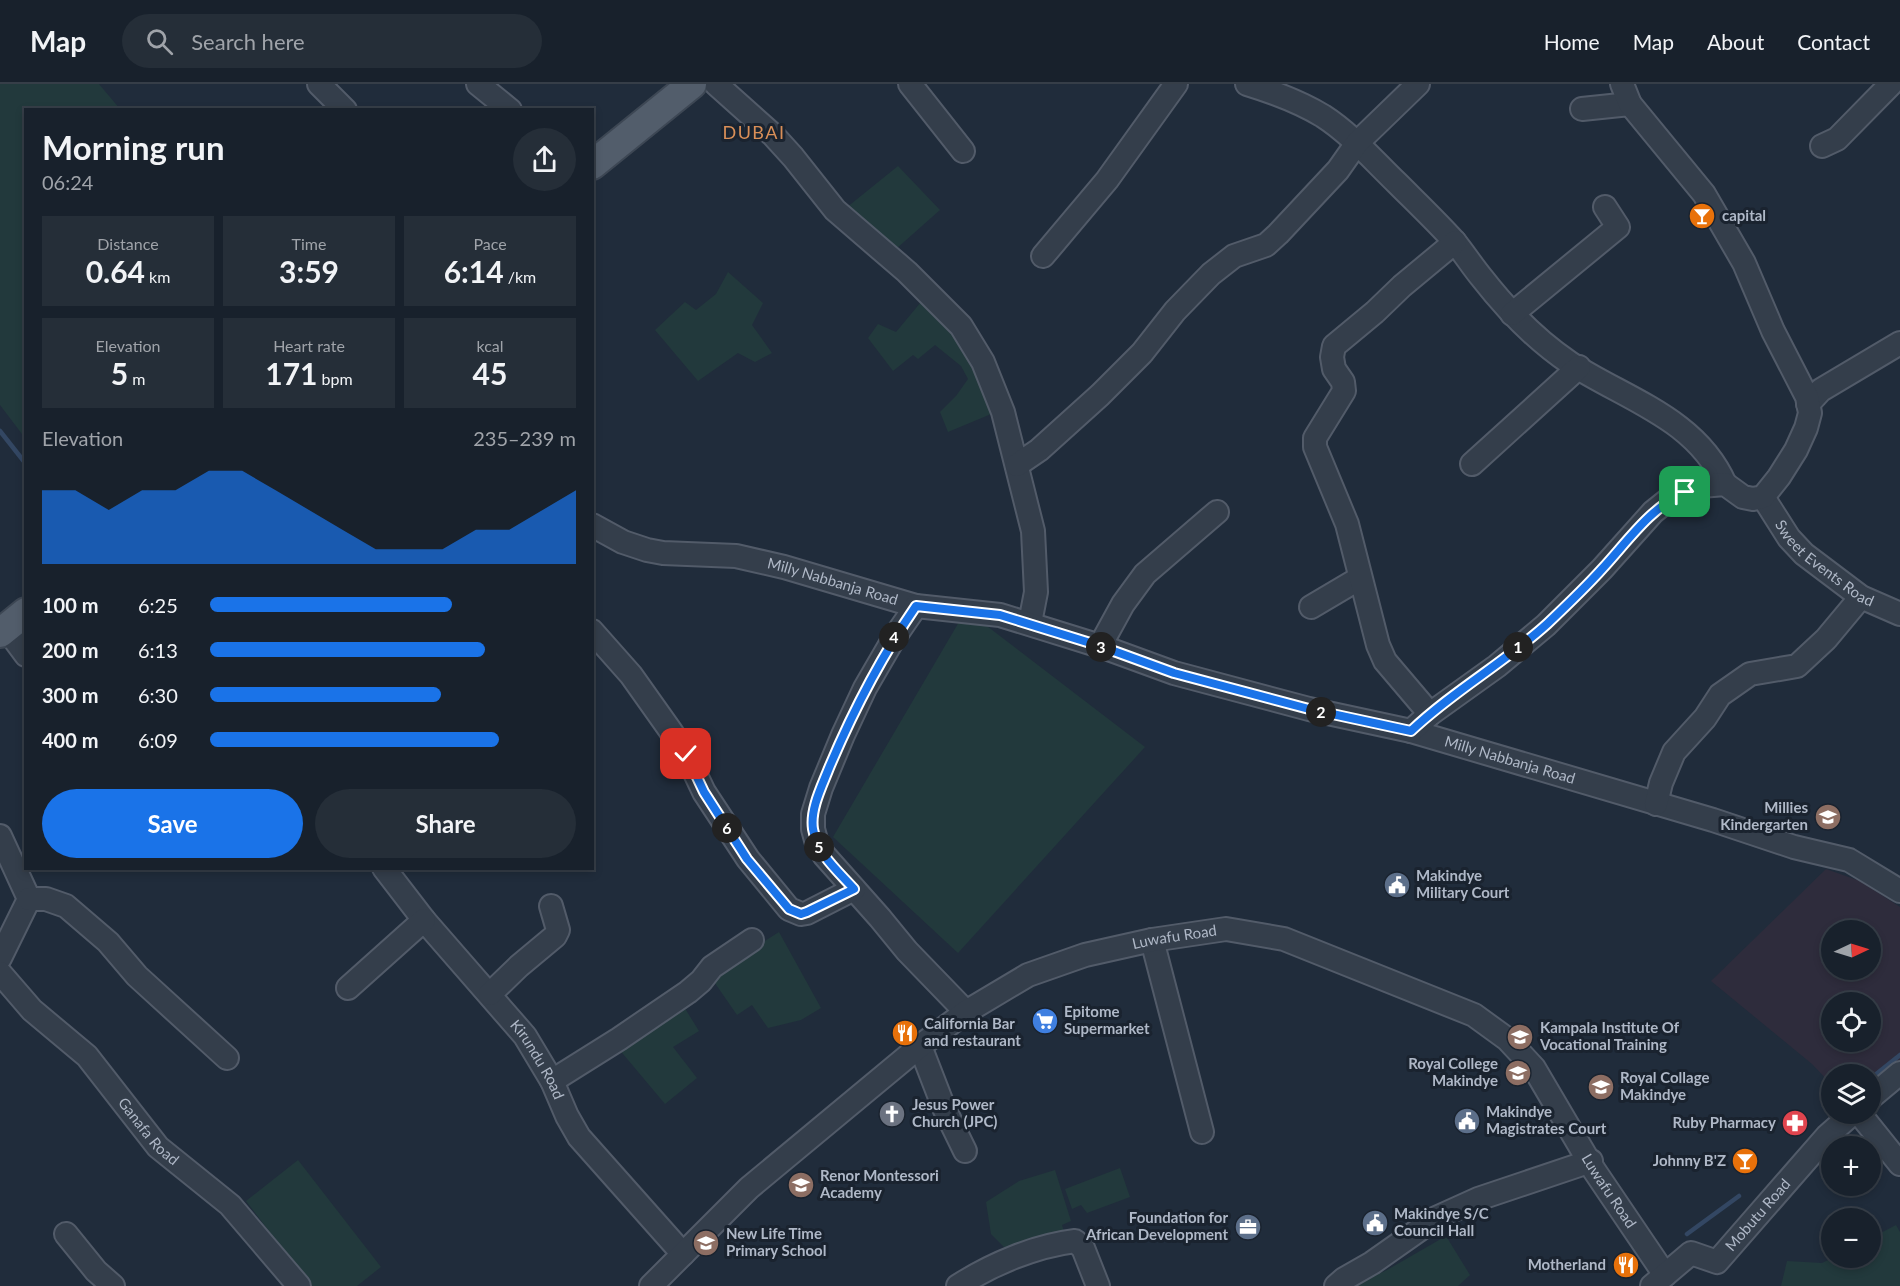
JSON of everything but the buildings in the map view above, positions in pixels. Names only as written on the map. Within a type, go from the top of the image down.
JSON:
[{"type":"main road","points":[[594,163],[692,84]]},
{"type":"street","points":[[319,84],[343,108]]},
{"type":"street","points":[[478,84],[508,108]]},
{"type":"street","points":[[716,84],[779,143],[835,210],[907,272],[961,326],[983,362],[1003,412],[1033,531],[1036,592],[1030,623]]},
{"type":"street","points":[[910,84],[963,151]]},
{"type":"street","points":[[1043,256],[1107,180],[1176,84]]},
{"type":"street","points":[[1247,84],[1271,91],[1321,115],[1357,143],[1455,242],[1512,314],[1570,363],[1674,421],[1710,458],[1725,484],[1743,496],[1753,499],[1763,497],[1796,450],[1806,428],[1810,413],[1803,388],[1773,331],[1744,263],[1716,214],[1704,195],[1626,94],[1582,109]]},
{"type":"street","points":[[1017,465],[1039,450],[1100,395],[1142,353],[1175,311],[1211,274],[1234,256],[1266,245],[1278,234],[1338,170],[1357,143],[1418,84]]},
{"type":"street","points":[[1822,146],[1837,139],[1891,84]]},
{"type":"street","points":[[1512,314],[1618,226],[1605,207]]},
{"type":"street","points":[[1430,714],[1385,661],[1378,645],[1347,524],[1315,447],[1315,438],[1344,391],[1343,382],[1334,369],[1332,357],[1334,346],[1455,242]]},
{"type":"street","points":[[1808,404],[1821,390],[1900,343]]},
{"type":"street","points":[[1472,464],[1579,368]]},
{"type":"street","points":[[1411,731],[1430,714],[1497,666],[1546,625],[1602,569],[1653,512],[1668,500],[1701,486],[1725,484]]},
{"type":"street","name":"Sweet Events Road","points":[[1763,497],[1789,538],[1804,554],[1861,597],[1900,614]]},
{"type":"street","points":[[1100,646],[1123,604],[1145,574],[1216,512]]},
{"type":"street","name":"Milly Nabbanja Road","points":[[594,526],[623,542],[647,550],[663,553],[736,556],[784,567],[916,606],[1000,615],[1030,623],[1174,673],[1309,709],[1411,731],[1713,820],[1794,847],[1849,860],[1900,891]]},
{"type":"street","points":[[1311,607],[1360,578]]},
{"type":"street","points":[[1656,804],[1661,783],[1674,752],[1705,718],[1720,695],[1750,674],[1797,666],[1826,639],[1861,597]]},
{"type":"street","points":[[916,606],[894,638],[866,688],[825,778],[813,814],[813,828],[818,846],[824,855],[907,951],[966,1012]]},
{"type":"street","points":[[10,624],[24,651]]},
{"type":"street","points":[[594,634],[631,675],[686,754],[704,792],[747,859],[789,909],[801,914],[854,889]]},
{"type":"street","points":[[0,836],[29,899]]},
{"type":"street","name":"Kirundu Road","points":[[386,870],[424,920],[525,1036],[552,1081],[579,1137],[683,1254]]},
{"type":"street","points":[[29,899],[46,898],[66,906],[108,942],[137,976],[227,1058]]},
{"type":"street","points":[[0,958],[29,899]]},
{"type":"street","points":[[490,994],[555,936],[558,930],[551,906]]},
{"type":"street","points":[[348,988],[424,920]]},
{"type":"street","name":"Luwafu Road","points":[[651,1286],[749,1188],[920,1046],[966,1012],[1028,975],[1085,955],[1152,940],[1226,929],[1284,939],[1474,1015],[1507,1039],[1534,1068],[1591,1161],[1594,1170],[1659,1280]]},
{"type":"street","points":[[552,1081],[688,992],[712,967],[752,940]]},
{"type":"street","points":[[1152,940],[1202,1132]]},
{"type":"street","name":"Ganafa Road","points":[[0,973],[32,1010],[87,1056],[158,1147],[230,1205],[299,1286]]},
{"type":"street","points":[[920,1046],[944,1107],[965,1151]]},
{"type":"street","points":[[1881,1089],[1900,1073]]},
{"type":"street","name":"Mobutu Road","points":[[1659,1280],[1691,1253],[1717,1262],[1827,1136],[1841,1124]]},
{"type":"street","points":[[1869,1124],[1900,1164]]},
{"type":"street","points":[[1336,1286],[1436,1218],[1478,1199],[1591,1161]]},
{"type":"street","points":[[66,1234],[96,1271],[113,1286]]},
{"type":"street","points":[[958,1286],[977,1274],[1017,1257],[1075,1241],[1083,1248],[1098,1286]]},
{"type":"shaded area","points":[[1826,869],[1860,881],[1900,907],[1900,1062],[1881,1079],[1881,1064],[1821,1064],[1821,1073],[1711,981]]},
{"type":"green space","points":[[0,84],[99,84],[119,108],[24,108],[24,437],[0,405]]},
{"type":"green space","points":[[898,166],[940,210],[896,249],[846,208]]},
{"type":"green space","points":[[728,272],[763,303],[752,325],[772,353],[755,362],[738,353],[698,381],[655,330],[685,302],[696,310],[716,294]]},
{"type":"green space","points":[[926,296],[959,330],[996,412],[948,432],[940,412],[956,396],[968,379],[961,366],[935,345],[918,359],[913,355],[893,371],[868,338],[878,324],[896,332]]},
{"type":"green space","points":[[966,610],[1145,747],[958,953],[833,837]]},
{"type":"green space","points":[[779,932],[821,1008],[801,1020],[768,1028],[752,1005],[737,1015],[710,976]]},
{"type":"green space","points":[[681,1002],[699,1031],[673,1047],[697,1078],[665,1104],[618,1048]]},
{"type":"green space","points":[[298,1160],[381,1267],[357,1286],[311,1286],[246,1201]]},
{"type":"green space","points":[[1120,1168],[1130,1197],[1087,1213],[1081,1205],[1072,1209],[1065,1189]]},
{"type":"green space","points":[[1055,1170],[1071,1221],[1062,1225],[1066,1238],[1012,1255],[991,1234],[986,1202],[1019,1181]]},
{"type":"green space","points":[[1896,1225],[1900,1232],[1900,1286],[1781,1286],[1787,1261],[1821,1263],[1821,1268],[1881,1268],[1881,1233]]},
{"type":"green space","points":[[1446,1236],[1470,1275],[1458,1286],[1354,1286],[1387,1270]]},
{"type":"waterway","points":[[0,431],[24,461]]},
{"type":"waterway","points":[[1881,1070],[1900,1055]]},
{"type":"waterway","points":[[1687,1234],[1739,1196]]},
{"type":"place","name":"capital","points":[[1702,216]]},
{"type":"place","name":"Millies Kindergarten","points":[[1828,817]]},
{"type":"place","name":"Makindye Military Court","points":[[1397,885]]},
{"type":"place","name":"Epitome Supermarket","points":[[1045,1021]]},
{"type":"place","name":"California Bar and restaurant","points":[[905,1033]]},
{"type":"place","name":"Kampala Institute Of Vocational Training","points":[[1520,1037]]},
{"type":"place","name":"Royal College Makindye","points":[[1518,1073]]},
{"type":"place","name":"Royal Collage Makindye","points":[[1601,1087]]},
{"type":"place","name":"Jesus Power Church (JPC)","points":[[892,1114]]},
{"type":"place","name":"Makindye Magistrates Court","points":[[1467,1121]]},
{"type":"place","name":"Ruby Pharmacy","points":[[1795,1123]]},
{"type":"place","name":"Johnny B'Z","points":[[1745,1161]]},
{"type":"place","name":"Renor Montessori Academy","points":[[801,1185]]},
{"type":"place","name":"Makindye S/C Council Hall","points":[[1375,1223]]},
{"type":"place","name":"Foundation for African Development","points":[[1248,1227]]},
{"type":"place","name":"New Life Time Primary School","points":[[706,1243]]},
{"type":"place","name":"Motherland","points":[[1626,1265]]},
{"type":"district","name":"DUBAI","points":[[754,133]]},
{"type":"route","points":[[686,754],[704,792],[747,859],[789,909],[801,914],[814,910],[854,889],[818,846],[813,828],[813,814],[843,735],[866,688],[894,638],[916,606],[1000,615],[1100,646],[1174,673],[1309,709],[1411,731],[1430,714],[1497,666],[1546,625],[1602,569],[1653,512],[1668,500],[1685,492]]}]
